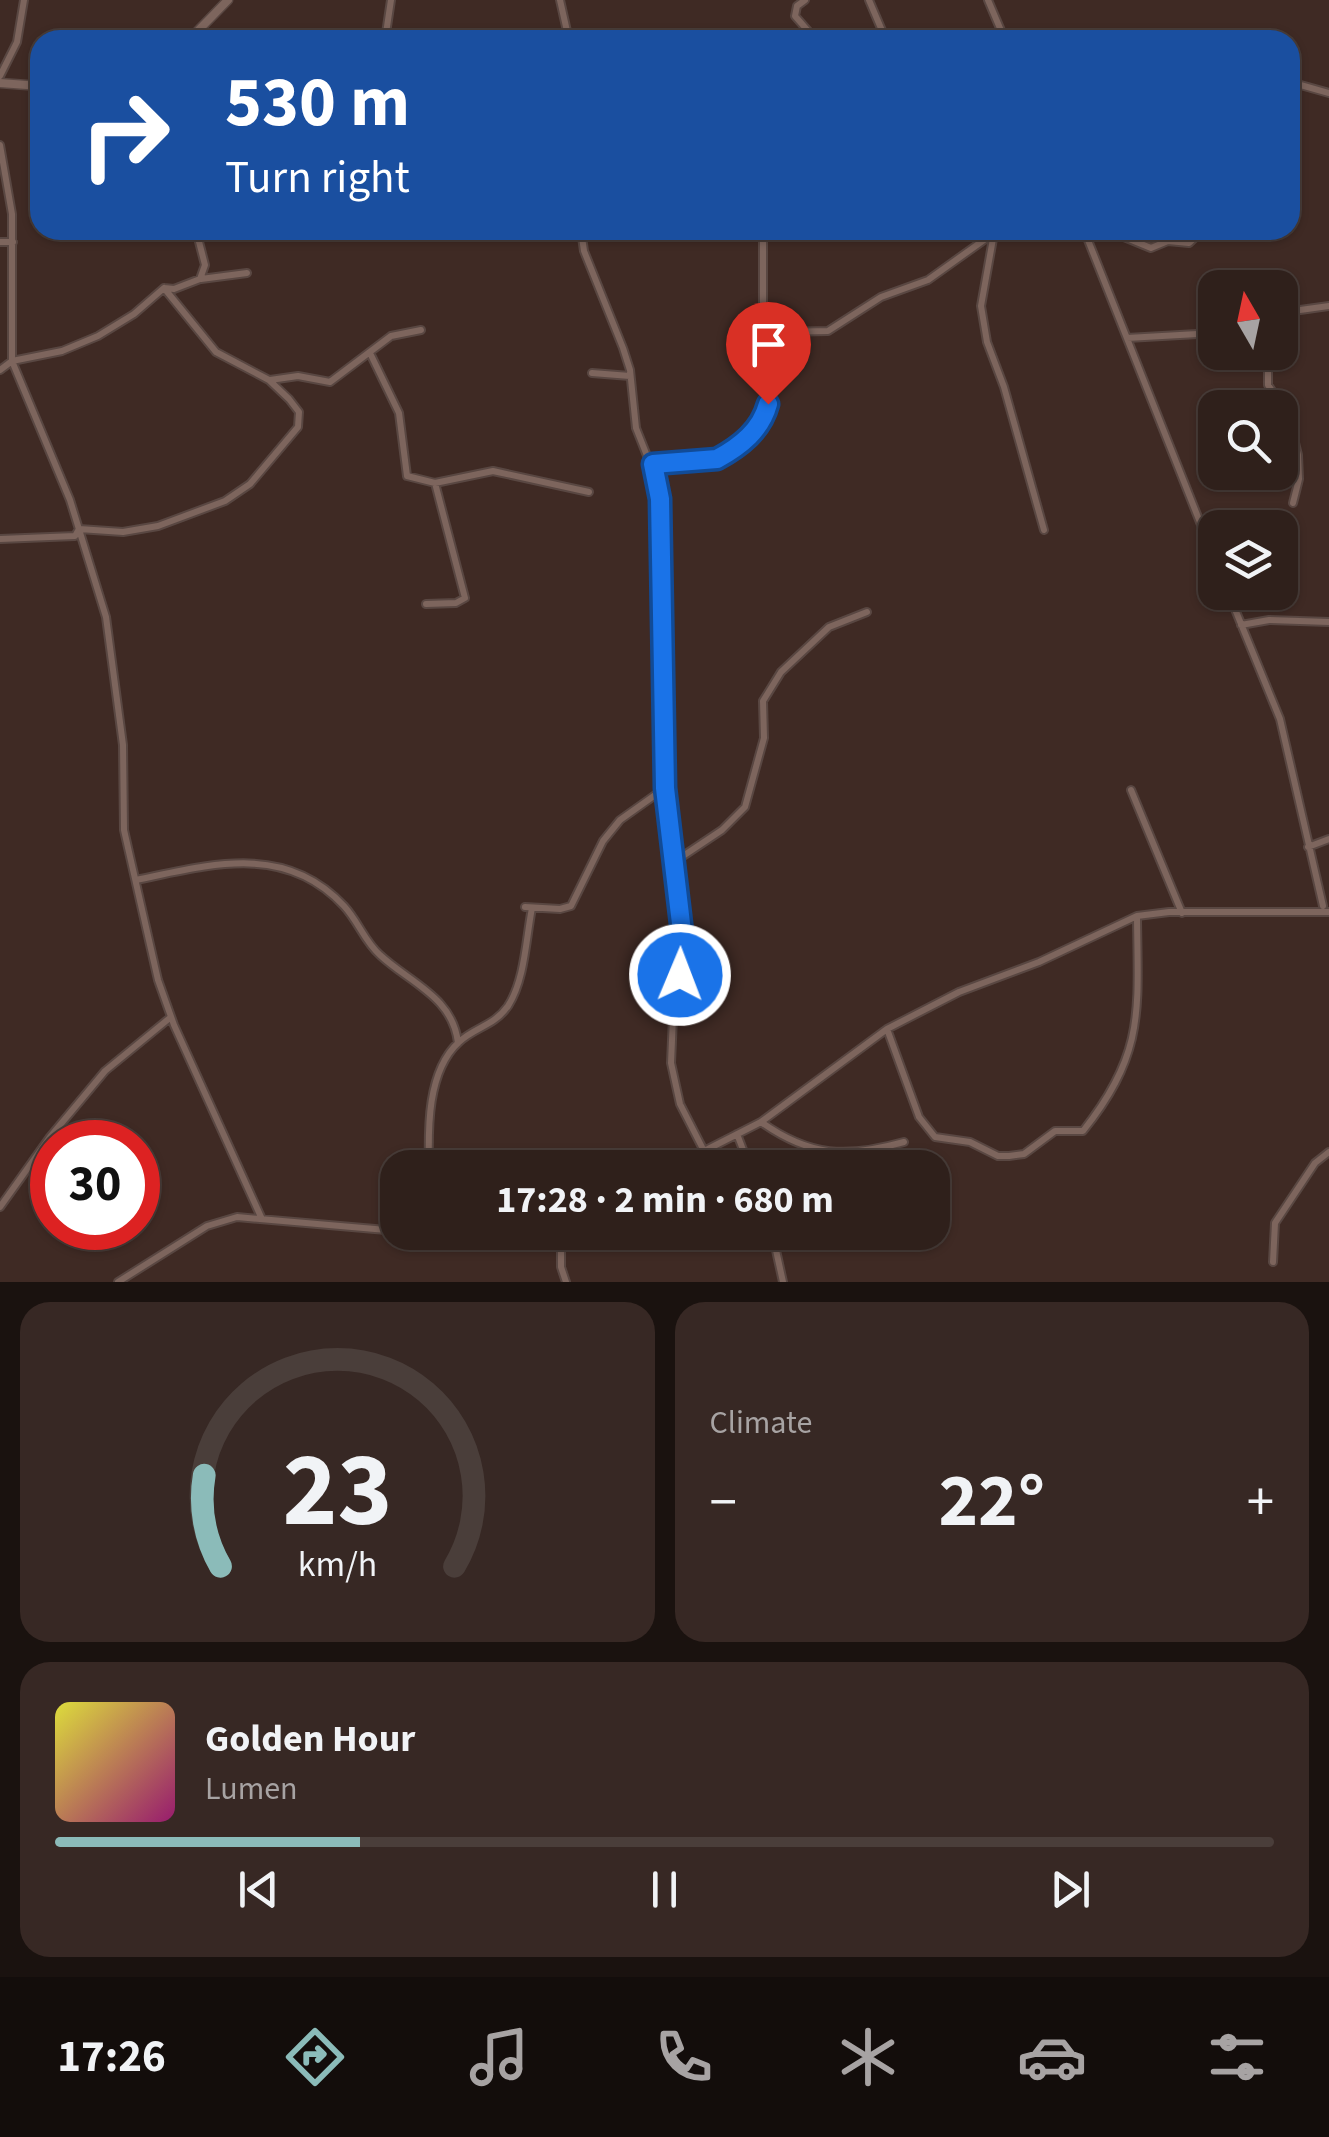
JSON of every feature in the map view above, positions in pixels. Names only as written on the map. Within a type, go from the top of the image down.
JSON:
[{"type":"street","points":[[24,0],[17,42],[0,80],[30,84]]},
{"type":"street","points":[[199,30],[228,0]]},
{"type":"street","points":[[387,30],[391,0]]},
{"type":"street","points":[[560,0],[567,30]]},
{"type":"street","points":[[805,0],[797,6],[794,16],[807,30]]},
{"type":"street","points":[[869,0],[882,30]]},
{"type":"street","points":[[988,0],[1001,30]]},
{"type":"street","points":[[1300,85],[1329,93]]},
{"type":"street","points":[[0,144],[12,242],[12,361],[48,442],[79,529],[109,633],[123,745],[124,830],[158,980],[260,1217]]},
{"type":"street","points":[[199,240],[206,265],[200,279]]},
{"type":"street","points":[[582,240],[630,376],[636,428],[660,486],[665,788],[683,954],[673,1017],[672,1063],[680,1104],[704,1150],[761,1122],[886,1030],[959,992],[1120,927],[1137,916],[1327,909],[1308,847],[1280,719],[1235,610]]},
{"type":"street","points":[[764,240],[766,323],[772,339]]},
{"type":"street","points":[[766,323],[773,330],[818,334],[842,325],[881,297],[914,287],[944,270],[985,240]]},
{"type":"street","points":[[994,240],[981,306],[987,342],[1004,386],[1044,530]]},
{"type":"street","points":[[1087,240],[1198,517]]},
{"type":"street","points":[[1131,240],[1151,248],[1191,240]]},
{"type":"street","points":[[0,242],[12,242]]},
{"type":"street","points":[[0,370],[12,361],[62,351],[98,336],[134,314],[164,288],[248,273]]},
{"type":"street","points":[[79,529],[123,532],[158,526],[224,501],[250,484],[298,428],[300,418],[289,398],[269,380],[216,352],[164,288]]},
{"type":"street","points":[[1298,310],[1329,306]]},
{"type":"street","points":[[269,380],[298,376],[330,382],[391,336],[421,330]]},
{"type":"street","points":[[653,464],[717,459],[747,440],[764,418],[768,404],[773,330]]},
{"type":"street","points":[[1127,338],[1198,334]]},
{"type":"street","points":[[370,353],[394,397],[407,476],[435,483],[493,471],[589,492]]},
{"type":"street","points":[[1268,370],[1268,385],[1288,414],[1298,455],[1299,479],[1292,503]]},
{"type":"street","points":[[592,373],[630,376]]},
{"type":"street","points":[[426,604],[456,603],[465,598],[435,483]]},
{"type":"street","points":[[0,539],[76,536],[79,529]]},
{"type":"street","points":[[674,862],[722,830],[745,807],[764,738],[763,701],[781,672],[829,627],[867,612]]},
{"type":"street","points":[[1241,625],[1269,620],[1329,622]]},
{"type":"street","points":[[429,1150],[428,1110],[437,1080],[458,1042],[495,1023],[510,1002],[528,908],[560,910],[571,906],[604,841],[620,820],[665,788]]},
{"type":"street","points":[[1132,790],[1182,913]]},
{"type":"street","points":[[1308,847],[1329,839]]},
{"type":"street","points":[[136,880],[236,860],[289,870],[342,904],[377,953],[412,976],[454,1018],[458,1042]]},
{"type":"street","points":[[886,1030],[920,1116],[934,1137],[970,1142],[998,1156],[1009,1156],[1024,1154],[1055,1131],[1083,1131],[1131,1052],[1136,1031],[1137,916]]},
{"type":"street","points":[[0,1207],[50,1136],[105,1071],[171,1017]]},
{"type":"street","points":[[761,1122],[788,1141],[832,1153],[875,1150],[904,1142]]},
{"type":"street","points":[[737,1134],[743,1150]]},
{"type":"street","points":[[1273,1262],[1271,1241],[1276,1222],[1315,1163],[1329,1152]]},
{"type":"street","points":[[118,1282],[208,1226],[237,1217],[380,1229]]},
{"type":"street","points":[[561,1250],[566,1282]]},
{"type":"street","points":[[776,1250],[783,1282]]},
{"type":"route","points":[[680,975],[682,932],[665,788],[660,486],[653,464],[717,459],[747,440],[760,425],[768,404]]}]
